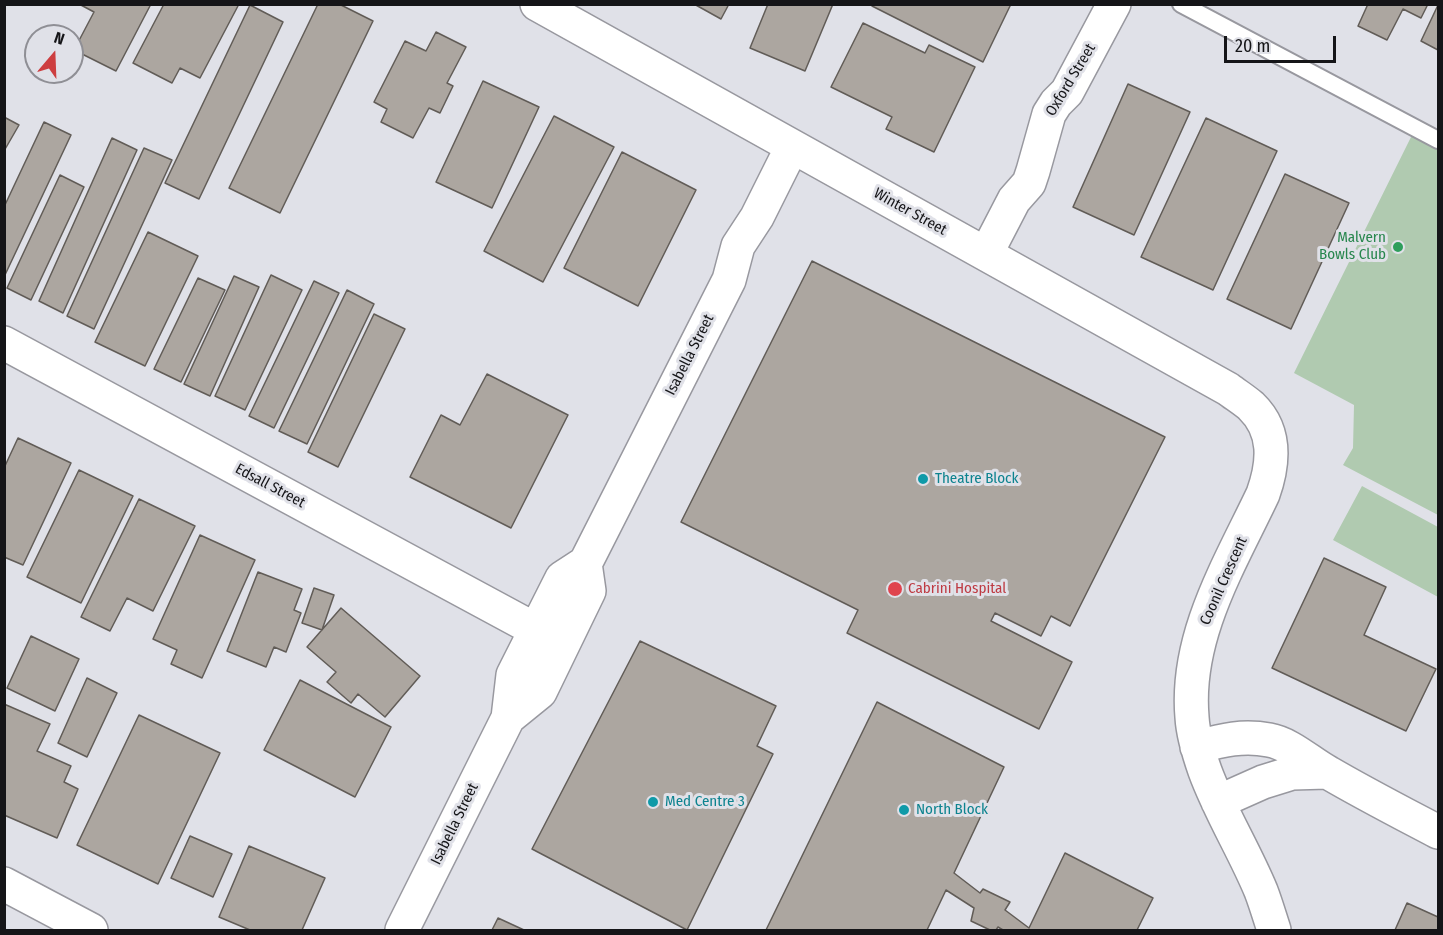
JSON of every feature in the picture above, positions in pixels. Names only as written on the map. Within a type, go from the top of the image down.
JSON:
[{"type":"street","name":"Winter Street","points":[[537,4],[1228,390],[1250,405],[1262,420],[1269,435]]},
{"type":"street","name":"Oxford Street","points":[[986,254],[1014,200],[1029,183],[1049,114],[1067,92],[1114,4]]},
{"type":"street","name":"Isabella Street","points":[[402,930],[508,718],[513,675],[562,578],[585,563],[729,280],[738,246],[757,217],[792,147]]},
{"type":"street","name":"Edsall Street","points":[[4,343],[536,630]]},
{"type":"street","name":"Coonil Crescent","points":[[1269,435],[1272,455],[1270,476],[1208,611],[1200,635],[1193,665],[1192,718],[1197,747],[1218,802],[1261,892],[1274,930]]},
{"type":"street","name":"Isabella Street","points":[[508,718],[540,692],[588,591],[585,563]]},
{"type":"street","points":[[536,630],[545,637],[550,649],[551,667]]},
{"type":"street","points":[[1197,747],[1230,738],[1252,737],[1273,740],[1438,832]]},
{"type":"street","points":[[1218,802],[1263,782],[1292,773],[1327,772]]},
{"type":"street","points":[[4,884],[91,930]]},
{"type":"lane","points":[[1181,4],[1438,140]]},
{"type":"green space","name":"Malvern Bowls Club","points":[[1413,133],[1438,147],[1438,515],[1343,465],[1353,448],[1354,405],[1294,373]]},
{"type":"green space","points":[[1362,486],[1438,527],[1438,597],[1333,540]]},
{"type":"building","points":[[79,4],[151,4],[116,71],[84,55],[84,31],[94,12]]},
{"type":"building","points":[[164,4],[239,4],[200,78],[180,68],[172,83],[133,63]]},
{"type":"building","points":[[318,4],[339,4],[373,21],[280,213],[229,188]]},
{"type":"building","points":[[694,4],[729,4],[721,19]]},
{"type":"building","points":[[768,4],[833,4],[805,71],[750,48]]},
{"type":"building","points":[[873,4],[1011,4],[983,62],[872,6]]},
{"type":"building","points":[[1368,4],[1428,4],[1421,18],[1403,9],[1387,40],[1358,26]]},
{"type":"building","points":[[250,5],[283,22],[199,199],[165,183]]},
{"type":"building","points":[[1438,5],[1438,50],[1421,41]]},
{"type":"building","points":[[863,23],[925,53],[929,45],[975,67],[934,152],[886,129],[892,117],[831,87]]},
{"type":"building","points":[[436,32],[466,47],[447,83],[453,86],[440,113],[429,108],[413,138],[381,122],[387,109],[374,102],[405,41],[426,51]]},
{"type":"building","points":[[483,81],[539,107],[492,208],[436,182]]},
{"type":"building","points":[[1128,84],[1190,112],[1134,235],[1073,207]]},
{"type":"building","points":[[554,116],[614,147],[543,282],[484,251]]},
{"type":"building","points":[[4,117],[19,125],[4,151]]},
{"type":"building","points":[[1206,118],[1277,151],[1213,290],[1141,257]]},
{"type":"building","points":[[44,122],[71,135],[4,277],[4,207]]},
{"type":"building","points":[[112,138],[137,150],[63,313],[39,301]]},
{"type":"building","points":[[144,148],[172,160],[94,329],[67,316]]},
{"type":"building","points":[[622,152],[696,190],[638,306],[564,268]]},
{"type":"building","points":[[1285,174],[1349,203],[1291,329],[1227,299]]},
{"type":"building","points":[[60,175],[84,187],[31,300],[7,288]]},
{"type":"building","points":[[148,232],[198,256],[145,366],[95,342]]},
{"type":"building","name":"Theatre Block","points":[[812,261],[1165,437],[1070,626],[1051,616],[1041,636],[995,613],[991,621],[1072,662],[1039,729],[847,633],[858,610],[681,522]]},
{"type":"building","points":[[271,275],[302,290],[245,410],[215,396]]},
{"type":"building","points":[[234,276],[259,287],[210,396],[184,384]]},
{"type":"building","points":[[198,278],[225,290],[181,382],[154,369]]},
{"type":"building","points":[[314,281],[339,293],[274,428],[249,416]]},
{"type":"building","points":[[347,290],[374,304],[307,444],[279,431]]},
{"type":"building","points":[[374,314],[405,329],[338,467],[308,452]]},
{"type":"building","points":[[487,374],[568,415],[511,528],[410,477],[441,415],[460,425]]},
{"type":"building","points":[[18,438],[71,463],[23,565],[4,557],[4,468]]},
{"type":"building","points":[[79,470],[133,496],[81,603],[27,577]]},
{"type":"building","points":[[139,499],[195,526],[153,611],[127,598],[110,631],[81,617]]},
{"type":"building","points":[[200,535],[255,560],[202,678],[171,664],[177,650],[153,639]]},
{"type":"building","points":[[1324,558],[1386,587],[1364,635],[1436,669],[1406,731],[1272,668]]},
{"type":"building","points":[[258,572],[302,589],[294,610],[301,613],[286,652],[274,647],[266,667],[227,651]]},
{"type":"building","points":[[314,588],[334,595],[322,630],[302,623]]},
{"type":"building","points":[[341,608],[420,676],[385,717],[358,694],[351,703],[327,682],[336,672],[307,647]]},
{"type":"building","points":[[31,636],[79,659],[55,711],[7,688]]},
{"type":"building","name":"Med Centre 3","points":[[640,641],[776,706],[757,746],[773,754],[687,930],[532,849]]},
{"type":"building","points":[[87,678],[117,693],[87,757],[58,743]]},
{"type":"building","points":[[300,680],[391,727],[355,797],[264,750]]},
{"type":"building","name":"North Block","points":[[877,702],[1004,767],[954,873],[980,893],[983,889],[1010,902],[1005,910],[1029,928],[1065,853],[1153,898],[1137,930],[1003,930],[998,927],[996,930],[990,930],[971,921],[974,908],[946,890],[927,930],[766,930]]},
{"type":"building","points":[[4,704],[50,724],[37,751],[71,766],[64,782],[78,789],[57,838],[4,815]]},
{"type":"building","points":[[139,715],[220,753],[158,884],[77,845]]},
{"type":"building","points":[[190,836],[232,854],[213,897],[171,878]]},
{"type":"building","points":[[249,846],[325,878],[302,930],[250,930],[219,917]]},
{"type":"building","points":[[1407,903],[1438,917],[1438,930],[1395,930]]},
{"type":"building","points":[[498,918],[524,930],[492,930]]},
{"type":"place","name":"Malvern Bowls Club","points":[[1398,247]]},
{"type":"place","name":"Theatre Block","points":[[923,479]]},
{"type":"place","name":"Cabrini Hospital","points":[[895,589]]},
{"type":"place","name":"Med Centre 3","points":[[653,802]]},
{"type":"place","name":"North Block","points":[[904,810]]}]
